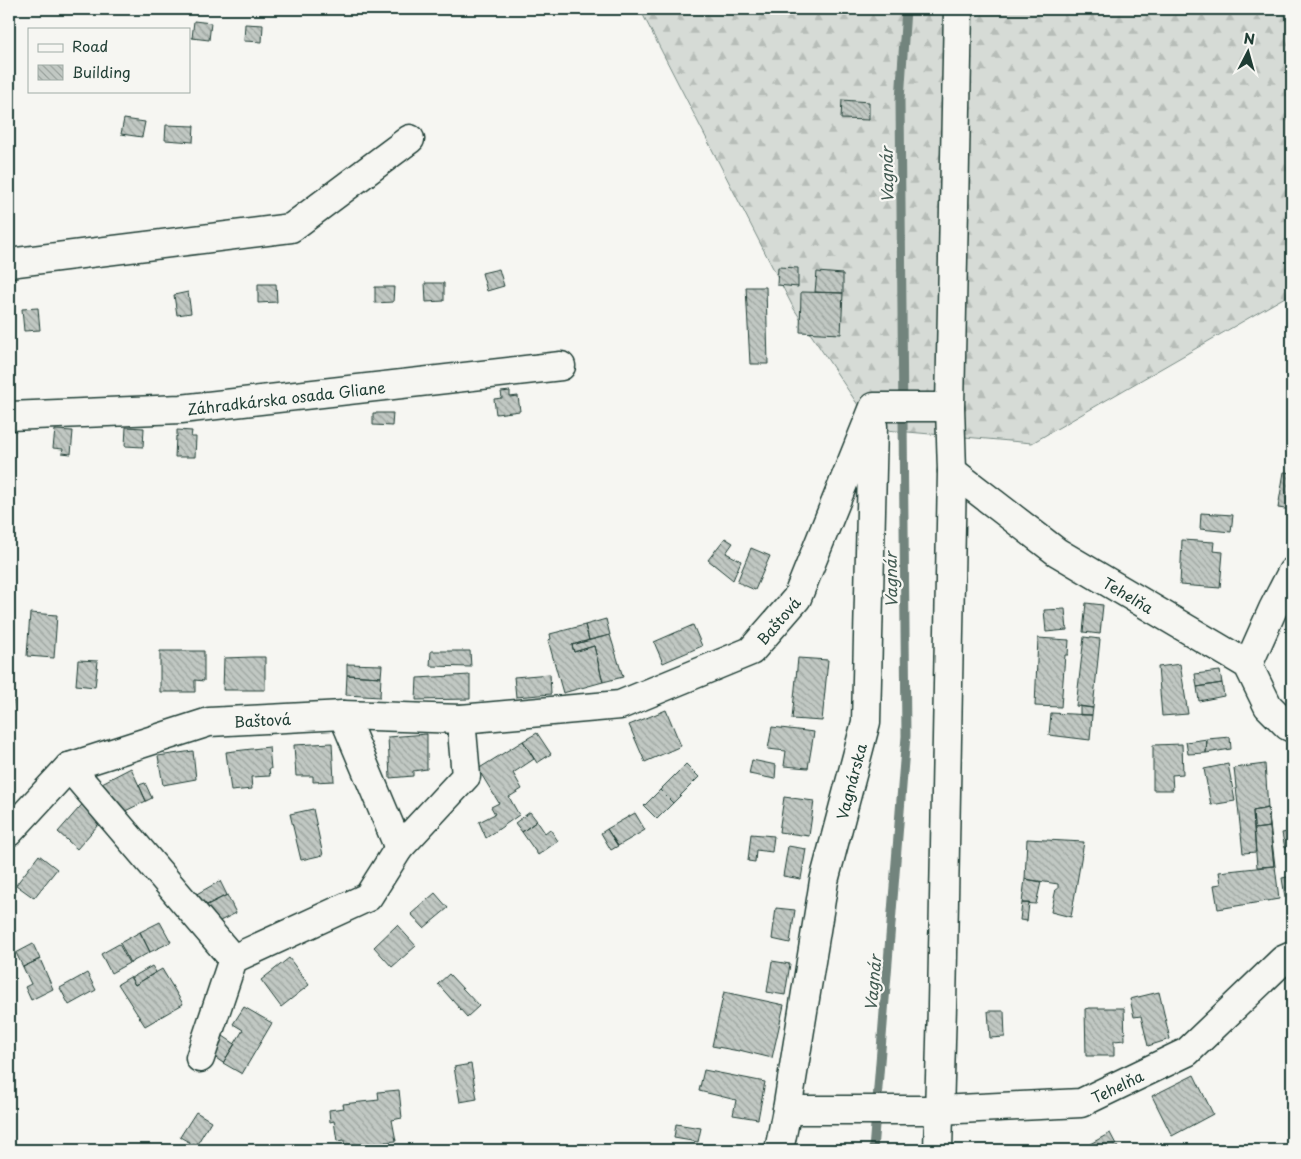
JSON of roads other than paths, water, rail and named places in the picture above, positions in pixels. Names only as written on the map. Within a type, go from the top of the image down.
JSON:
[{"type":"street","points":[[938,1150],[952,471],[950,407],[958,9]]},
{"type":"street","points":[[9,263],[291,228],[410,139]]},
{"type":"street","name":"Záhradkárska osada Gliane","points":[[9,416],[181,409],[561,366]]},
{"type":"street","points":[[897,407],[950,407]]},
{"type":"street","name":"Baštová","points":[[9,832],[69,767],[209,722],[343,715],[461,719],[620,705],[751,651],[797,598],[897,407]]},
{"type":"street","name":"Vagnárska","points":[[779,1150],[824,881],[866,722],[897,407]]},
{"type":"street","name":"Tehelňa","points":[[952,471],[1057,552],[1248,665]]},
{"type":"street","points":[[1292,572],[1248,665],[1268,706],[1292,728]]},
{"type":"street","points":[[343,715],[399,848]]},
{"type":"street","points":[[200,1058],[233,959],[368,897],[399,848],[466,776],[461,719]]},
{"type":"street","points":[[69,767],[233,959]]},
{"type":"street","name":"Tehelňa","points":[[787,1110],[939,1110],[1081,1103],[1187,1052],[1283,960],[1292,956]]},
{"type":"waterway","name":"Vagnár","points":[[873,1150],[906,736],[900,100],[906,9]]}]
